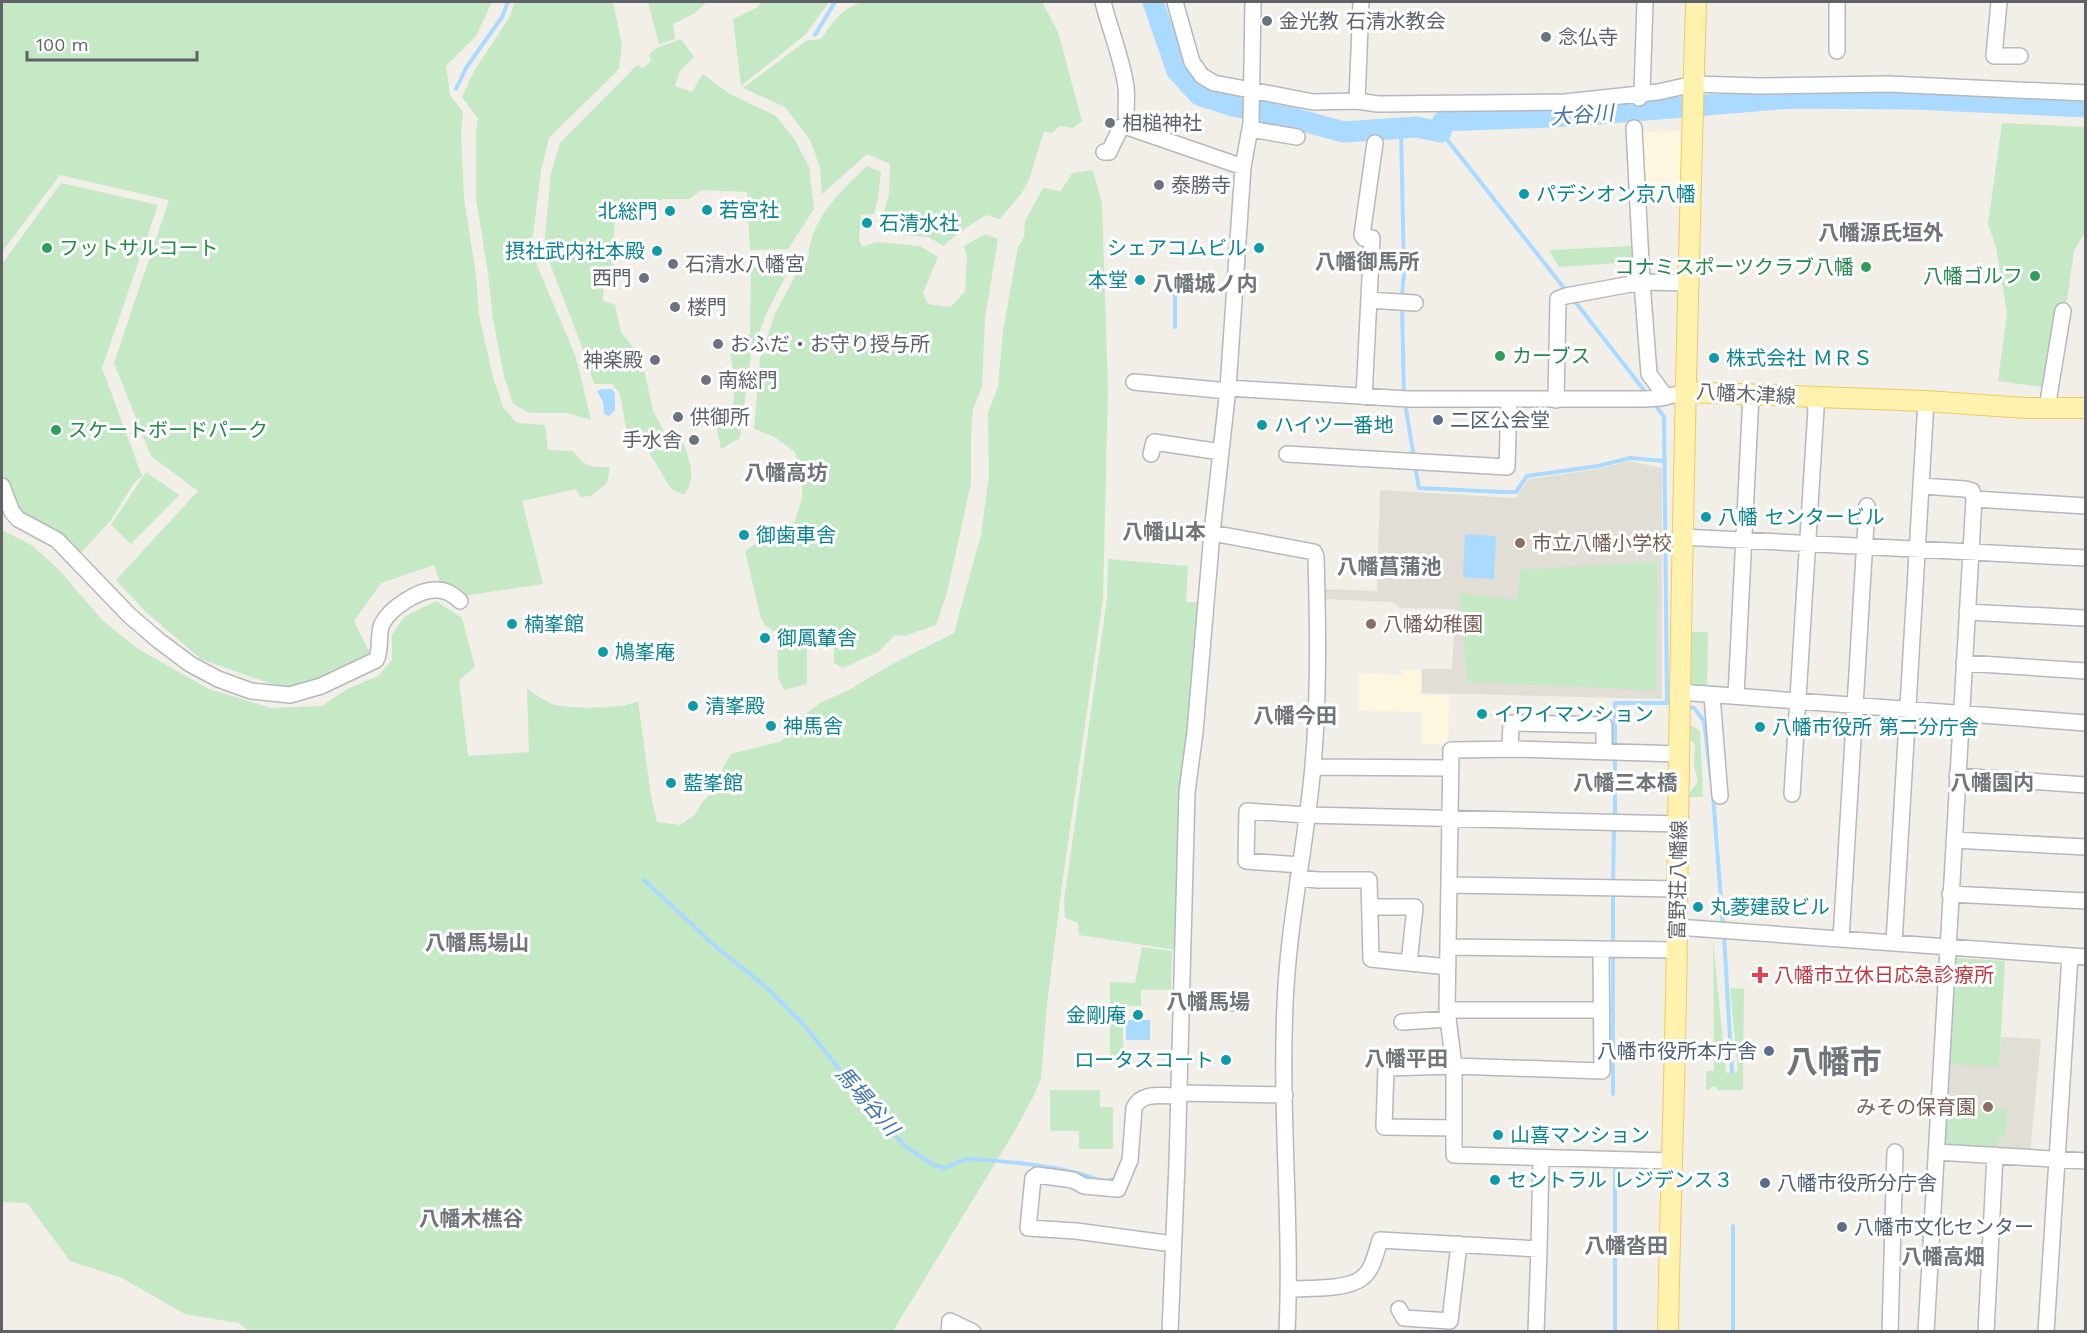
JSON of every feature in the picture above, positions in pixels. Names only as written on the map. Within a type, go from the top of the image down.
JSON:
[{"type":"main road","name":"八幡木津線","points":[[1696,2],[1687,392],[2085,408]]},
{"type":"main road","name":"富野荘八幡線","points":[[1668,1332],[1679,824],[1682,537],[1687,392]]},
{"type":"street","points":[[1104,2],[1124,73],[1127,123],[1130,128],[1243,167]]},
{"type":"street","points":[[1175,2],[1192,62],[1202,76],[1214,82],[1251,91],[1313,102],[1357,101],[1378,104],[1565,102],[1640,96],[1694,87],[1888,84],[2085,93]]},
{"type":"street","points":[[1170,1332],[1187,792],[1195,732],[1212,533],[1228,389],[1243,167],[1251,126],[1253,2]]},
{"type":"street","points":[[1357,101],[1361,2]]},
{"type":"street","points":[[1640,96],[1646,2]]},
{"type":"street","points":[[1837,2],[1837,51]]},
{"type":"street","points":[[1999,2],[1994,56],[2020,56]]},
{"type":"street","points":[[1104,152],[1109,152],[1121,127],[1127,123]]},
{"type":"street","points":[[1251,126],[1297,137]]},
{"type":"street","points":[[1636,127],[1642,282],[1649,374],[1664,397]]},
{"type":"street","points":[[1364,397],[1372,238],[1364,238],[1362,235],[1376,143]]},
{"type":"street","points":[[1556,400],[1558,299],[1642,282],[1690,283]]},
{"type":"street","points":[[1369,300],[1407,303]]},
{"type":"street","points":[[2047,408],[2063,311]]},
{"type":"street","points":[[1134,382],[1405,399],[1645,399],[1687,392]]},
{"type":"street","points":[[1736,696],[1751,396]]},
{"type":"street","points":[[1792,794],[1816,409],[1813,397]]},
{"type":"street","points":[[1287,453],[1507,467],[1509,400]]},
{"type":"street","points":[[1894,943],[1926,401]]},
{"type":"street","points":[[1151,454],[1154,442],[1221,452]]},
{"type":"street","points":[[2,486],[12,512],[18,519],[57,540],[129,615],[158,640],[190,664],[218,679],[251,691],[290,695],[321,686],[376,660],[379,655],[380,631],[384,621],[390,613],[408,599],[437,590],[447,591],[460,601]]},
{"type":"street","points":[[1922,486],[1965,489],[1972,491],[1974,499],[1926,1332]]},
{"type":"street","points":[[1974,499],[2085,506]]},
{"type":"street","points":[[1841,939],[1867,506]]},
{"type":"street","points":[[1212,533],[1314,552],[1316,557],[1318,678],[1313,767],[1290,937],[1285,1006],[1285,1095],[1290,1243],[1283,1330]]},
{"type":"street","points":[[1682,537],[2085,558]]},
{"type":"street","points":[[1967,612],[2085,613]]},
{"type":"street","points":[[1964,663],[2085,671]]},
{"type":"street","points":[[1680,692],[2085,723]]},
{"type":"street","points":[[1712,696],[1720,796]]},
{"type":"street","points":[[1510,749],[1511,723],[1523,723],[1604,725],[1610,751]]},
{"type":"street","points":[[1671,1161],[1454,1155],[1454,1066],[1448,1014],[1451,750],[1510,749],[1680,754]]},
{"type":"street","points":[[1313,767],[1451,768]]},
{"type":"street","points":[[1957,776],[2085,785]]},
{"type":"street","points":[[1448,967],[1371,959],[1369,880],[1318,880],[1299,871],[1246,861],[1247,811],[1306,815],[1679,824]]},
{"type":"street","points":[[1954,840],[2085,848]]},
{"type":"street","points":[[1449,885],[1677,889]]},
{"type":"street","points":[[1950,894],[2085,901]]},
{"type":"street","points":[[1370,907],[1415,907],[1409,963]]},
{"type":"street","points":[[1677,927],[2078,956],[2058,1159],[2046,1332]]},
{"type":"street","points":[[1448,947],[1676,950]]},
{"type":"street","points":[[1454,1128],[1384,1127],[1386,1068],[1454,1066],[1602,1071],[1602,1010],[1608,950]]},
{"type":"street","points":[[1182,1002],[1244,1003]]},
{"type":"street","points":[[1402,1022],[1448,1014],[1602,1010]]},
{"type":"street","points":[[1173,1244],[1097,1233],[1028,1228],[1033,1178],[1037,1175],[1073,1180],[1084,1186],[1118,1189],[1130,1160],[1134,1108],[1136,1103],[1148,1096],[1285,1095]]},
{"type":"street","points":[[1890,1332],[1895,1152]]},
{"type":"street","points":[[1936,1152],[2085,1161]]},
{"type":"street","points":[[1986,1332],[1995,1155]]},
{"type":"street","points":[[1536,1332],[1541,1158]]},
{"type":"street","points":[[1288,1289],[1332,1288],[1362,1280],[1370,1269],[1380,1240],[1539,1249]]},
{"type":"street","points":[[1399,1310],[1404,1318],[1450,1321],[1459,1244]]},
{"type":"street","points":[[949,1326],[973,1332]]},
{"type":"shaded area","points":[[1680,131],[1682,201],[1643,201],[1643,132]]},
{"type":"shaded area","name":"市立八幡小学校","points":[[1629,461],[1662,468],[1662,699],[1422,693],[1422,669],[1452,669],[1455,609],[1401,608],[1392,602],[1324,599],[1324,589],[1377,591],[1380,490],[1515,498],[1529,479],[1598,469]]},
{"type":"shaded area","points":[[1403,670],[1421,671],[1420,695],[1449,695],[1448,744],[1422,744],[1422,712],[1358,711],[1359,674],[1402,675]]},
{"type":"shaded area","name":"みその保育園","points":[[2001,1037],[2041,1039],[2030,1153],[1945,1148],[1940,1143],[1945,1064],[1999,1066]]},
{"type":"green space","points":[[2,2],[492,2],[476,36],[446,66],[450,95],[463,112],[461,134],[464,198],[476,275],[479,315],[493,377],[503,407],[517,423],[545,425],[548,450],[573,451],[589,465],[610,467],[607,483],[591,496],[580,497],[576,489],[522,501],[543,584],[462,596],[441,585],[434,565],[381,583],[354,621],[371,655],[365,661],[331,671],[319,681],[289,689],[201,659],[146,612],[116,580],[198,491],[151,456],[114,363],[169,200],[60,175],[2,252]]},
{"type":"green space","points":[[515,2],[613,2],[622,45],[619,69],[549,138],[541,171],[531,251],[576,357],[591,420],[567,413],[530,413],[513,404],[504,376],[493,319],[476,198],[478,119],[462,97],[474,71],[509,18]]},
{"type":"green space","points":[[648,2],[707,2],[695,13],[673,24],[675,39],[659,44]]},
{"type":"green space","points":[[761,2],[829,2],[806,34],[741,86],[733,19],[758,7]]},
{"type":"green space","points":[[864,2],[1042,2],[1058,32],[1082,121],[1073,128],[1060,126],[1052,133],[1044,131],[1029,180],[1021,194],[1000,219],[986,215],[943,246],[929,237],[889,234],[882,217],[889,195],[890,164],[867,154],[822,194],[820,167],[810,140],[785,107],[743,88],[806,41],[821,39],[844,11]]},
{"type":"green space","points":[[681,39],[694,57],[680,71],[675,86],[692,92],[703,74],[730,94],[776,116],[795,140],[809,167],[814,209],[788,249],[750,250],[747,192],[701,190],[689,199],[663,199],[654,203],[615,206],[613,265],[604,269],[603,301],[615,305],[621,332],[636,351],[645,374],[653,411],[665,433],[683,442],[691,469],[690,482],[684,495],[671,489],[644,444],[626,428],[620,394],[612,384],[594,384],[544,248],[551,173],[560,143],[637,65],[643,68],[651,61],[649,54],[657,48]]},
{"type":"green space","name":"八幡ゴルフ","points":[[2002,123],[2085,127],[2085,232],[2074,251],[2067,300],[2052,323],[2043,387],[1998,381],[2007,313],[1996,247],[1988,224]]},
{"type":"green space","points":[[867,166],[881,172],[874,214],[861,215],[859,239],[862,247],[876,242],[920,246],[938,257],[923,293],[928,304],[951,307],[965,291],[967,257],[964,246],[985,234],[998,239],[985,318],[982,387],[973,409],[971,483],[947,593],[936,625],[904,636],[895,635],[878,652],[843,668],[834,663],[834,644],[827,636],[807,639],[807,684],[784,690],[778,677],[777,634],[761,619],[745,551],[769,534],[795,521],[802,498],[802,478],[795,452],[773,436],[754,429],[760,359],[775,314],[801,265],[808,260],[810,245],[820,219],[837,196]]},
{"type":"green space","points":[[1093,170],[1102,203],[1108,389],[1103,599],[1062,885],[1047,1004],[1041,1078],[1016,1129],[893,1331],[249,1331],[239,1323],[185,1314],[122,1278],[70,1261],[27,1203],[2,1202],[2,530],[33,546],[59,570],[103,621],[140,650],[209,689],[271,708],[322,706],[347,689],[378,676],[392,660],[392,635],[404,617],[436,601],[462,618],[475,667],[459,680],[468,756],[529,752],[527,689],[548,702],[563,706],[610,707],[638,701],[651,796],[657,822],[680,825],[695,815],[703,801],[716,788],[731,754],[782,741],[793,723],[820,703],[849,690],[887,667],[954,633],[981,535],[989,475],[988,413],[998,387],[1003,331],[1018,247],[1024,237],[1025,221],[1043,188],[1061,191],[1072,173]]},
{"type":"green space","points":[[61,183],[158,205],[102,368],[142,476],[134,483],[111,520],[79,555],[16,508],[2,472],[2,264]]},
{"type":"green space","points":[[1632,246],[1633,262],[1559,267],[1549,250]]},
{"type":"green space","points":[[793,262],[767,312],[751,354],[740,438],[721,449],[717,429],[719,420],[732,410],[735,388],[730,349],[750,334],[751,267]]},
{"type":"green space","points":[[146,472],[179,495],[131,544],[111,525]]},
{"type":"green space","points":[[1108,559],[1188,566],[1186,602],[1200,602],[1188,732],[1176,950],[1079,935],[1078,923],[1065,918],[1064,901],[1107,599]]},
{"type":"green space","points":[[1657,562],[1656,690],[1468,682],[1459,593],[1518,600],[1520,570]]},
{"type":"green space","points":[[1687,632],[1708,632],[1707,691],[1701,691],[1686,683]]},
{"type":"green space","points":[[1690,726],[1700,732],[1703,797],[1689,797],[1698,779],[1694,761],[1695,744],[1690,739]]},
{"type":"green space","points":[[1713,940],[1726,1073],[1738,1071],[1730,988],[1744,989],[1743,1090],[1717,1090],[1717,1087],[1710,1087],[1710,1090],[1706,1090],[1706,1071],[1714,1071]]},
{"type":"green space","points":[[1142,947],[1172,951],[1171,990],[1141,990],[1141,1006],[1123,1006],[1123,1057],[1110,1057],[1110,982],[1135,983]]},
{"type":"green space","points":[[1956,958],[2005,961],[1999,1067],[1945,1064],[1950,963]]},
{"type":"green space","points":[[1050,1090],[1100,1090],[1100,1107],[1113,1107],[1113,1149],[1079,1149],[1079,1131],[1050,1131]]},
{"type":"green space","points":[[1981,1107],[2007,1109],[2005,1137],[1998,1138],[1997,1149],[1948,1147],[1943,1137],[1945,1110],[1975,1111],[1975,1109],[1981,1110]]},
{"type":"water","points":[[612,389],[615,394],[615,410],[609,416],[604,414],[603,402],[597,391]]},
{"type":"water","points":[[1465,534],[1496,536],[1494,579],[1463,577]]},
{"type":"water","points":[[1126,1020],[1150,1020],[1150,1040],[1126,1040]]},
{"type":"waterway","points":[[456,89],[466,68],[502,17],[508,2]]},
{"type":"waterway","points":[[815,35],[835,2]]},
{"type":"waterway","name":"大谷川","points":[[1153,2],[1177,71],[1199,95],[1233,106],[1288,117],[1344,132],[1416,127],[1441,132],[1443,121],[1574,116],[1793,98],[1913,99],[2086,107]]},
{"type":"waterway","points":[[1401,128],[1404,271],[1402,297]]},
{"type":"waterway","points":[[1441,132],[1568,293]]},
{"type":"waterway","points":[[1173,294],[1175,296],[1175,327]]},
{"type":"waterway","points":[[1573,299],[1647,394]]},
{"type":"waterway","points":[[1402,305],[1404,396]]},
{"type":"waterway","points":[[1405,403],[1414,458]]},
{"type":"waterway","points":[[1654,403],[1664,417],[1667,702]]},
{"type":"waterway","points":[[1415,466],[1419,488],[1516,492],[1527,476],[1598,466],[1630,458],[1665,461]]},
{"type":"waterway","points":[[1615,749],[1615,703],[1673,703]]},
{"type":"waterway","points":[[1686,706],[1694,708],[1704,721],[1711,778]]},
{"type":"waterway","points":[[1615,756],[1615,818]]},
{"type":"waterway","points":[[1713,795],[1723,928]]},
{"type":"waterway","points":[[1613,884],[1614,825]]},
{"type":"waterway","name":"馬場谷川","points":[[644,880],[716,947],[766,987],[804,1025],[880,1120],[907,1148],[934,1165],[945,1168],[966,1159],[975,1159],[1055,1168],[1103,1181],[1116,1178]]},
{"type":"waterway","points":[[1613,891],[1613,947]]},
{"type":"waterway","points":[[1724,935],[1732,1072]]},
{"type":"waterway","points":[[1613,954],[1613,1094]]},
{"type":"waterway","points":[[1615,1166],[1615,1332]]},
{"type":"waterway","points":[[1733,1226],[1733,1332]]},
{"type":"place","name":"金光教 石清水教会","points":[[1267,21]]},
{"type":"place","name":"念仏寺","points":[[1546,37]]},
{"type":"place","name":"相槌神社","points":[[1110,123]]},
{"type":"place","name":"泰勝寺","points":[[1159,185]]},
{"type":"place","name":"パデシオン京八幡","points":[[1524,194]]},
{"type":"place","name":"若宮社","points":[[707,210]]},
{"type":"place","name":"北総門","points":[[670,211]]},
{"type":"place","name":"石清水社","points":[[867,223]]},
{"type":"place","name":"フットサルコート","points":[[47,248]]},
{"type":"place","name":"シェアコムビル","points":[[1259,248]]},
{"type":"place","name":"摂社武内社本殿","points":[[657,251]]},
{"type":"place","name":"石清水八幡宮","points":[[673,264]]},
{"type":"place","name":"コナミスポーツクラブ八幡","points":[[1866,267]]},
{"type":"place","name":"八幡ゴルフ","points":[[2035,276]]},
{"type":"place","name":"西門","points":[[644,278]]},
{"type":"place","name":"本堂","points":[[1140,280]]},
{"type":"place","name":"楼門","points":[[675,307]]},
{"type":"place","name":"おふだ・お守り授与所","points":[[718,344]]},
{"type":"place","name":"カーブス","points":[[1500,356]]},
{"type":"place","name":"株式会社 ＭＲＳ","points":[[1714,358]]},
{"type":"place","name":"神楽殿","points":[[655,360]]},
{"type":"place","name":"南総門","points":[[706,380]]},
{"type":"place","name":"供御所","points":[[678,417]]},
{"type":"place","name":"二区公会堂","points":[[1438,420]]},
{"type":"place","name":"ハイツ一番地","points":[[1262,425]]},
{"type":"place","name":"スケートボードパーク","points":[[56,430]]},
{"type":"place","name":"手水舎","points":[[694,440]]},
{"type":"place","name":"八幡 センタービル","points":[[1706,517]]},
{"type":"place","name":"御歯車舎","points":[[744,535]]},
{"type":"place","name":"市立八幡小学校","points":[[1520,543]]},
{"type":"place","name":"楠峯館","points":[[512,624]]},
{"type":"place","name":"八幡幼稚園","points":[[1371,624]]},
{"type":"place","name":"御鳳輦舎","points":[[765,638]]},
{"type":"place","name":"鳩峯庵","points":[[603,652]]},
{"type":"place","name":"清峯殿","points":[[693,706]]},
{"type":"place","name":"イワイマンション","points":[[1482,714]]},
{"type":"place","name":"神馬舎","points":[[771,726]]},
{"type":"place","name":"八幡市役所 第二分庁舎","points":[[1760,727]]},
{"type":"place","name":"藍峯館","points":[[671,783]]},
{"type":"place","name":"丸菱建設ビル","points":[[1698,907]]},
{"type":"place","name":"八幡市立休日応急診療所","points":[[1760,975]]},
{"type":"place","name":"金剛庵","points":[[1138,1015]]},
{"type":"place","name":"八幡市役所本庁舎","points":[[1769,1051]]},
{"type":"place","name":"ロータスコート","points":[[1226,1060]]},
{"type":"place","name":"みその保育園","points":[[1988,1107]]},
{"type":"place","name":"山喜マンション","points":[[1498,1135]]},
{"type":"place","name":"セントラル レジデンス３","points":[[1495,1180]]},
{"type":"place","name":"八幡市役所分庁舎","points":[[1765,1183]]},
{"type":"place","name":"八幡市文化センター","points":[[1842,1227]]},
{"type":"district","name":"八幡源氏垣外","points":[[1881,233]]},
{"type":"district","name":"八幡御馬所","points":[[1367,262]]},
{"type":"district","name":"八幡城ノ内","points":[[1205,284]]},
{"type":"district","name":"八幡高坊","points":[[786,473]]},
{"type":"district","name":"八幡山本","points":[[1164,532]]},
{"type":"district","name":"八幡菖蒲池","points":[[1389,567]]},
{"type":"district","name":"八幡今田","points":[[1295,716]]},
{"type":"district","name":"八幡三本橋","points":[[1625,783]]},
{"type":"district","name":"八幡園内","points":[[1992,783]]},
{"type":"district","name":"八幡馬場山","points":[[477,943]]},
{"type":"district","name":"八幡馬場","points":[[1208,1002]]},
{"type":"district","name":"八幡平田","points":[[1406,1059]]},
{"type":"district","name":"八幡市","points":[[1834,1062]]},
{"type":"district","name":"八幡木樵谷","points":[[471,1219]]},
{"type":"district","name":"八幡沓田","points":[[1626,1246]]},
{"type":"district","name":"八幡高畑","points":[[1943,1257]]}]
